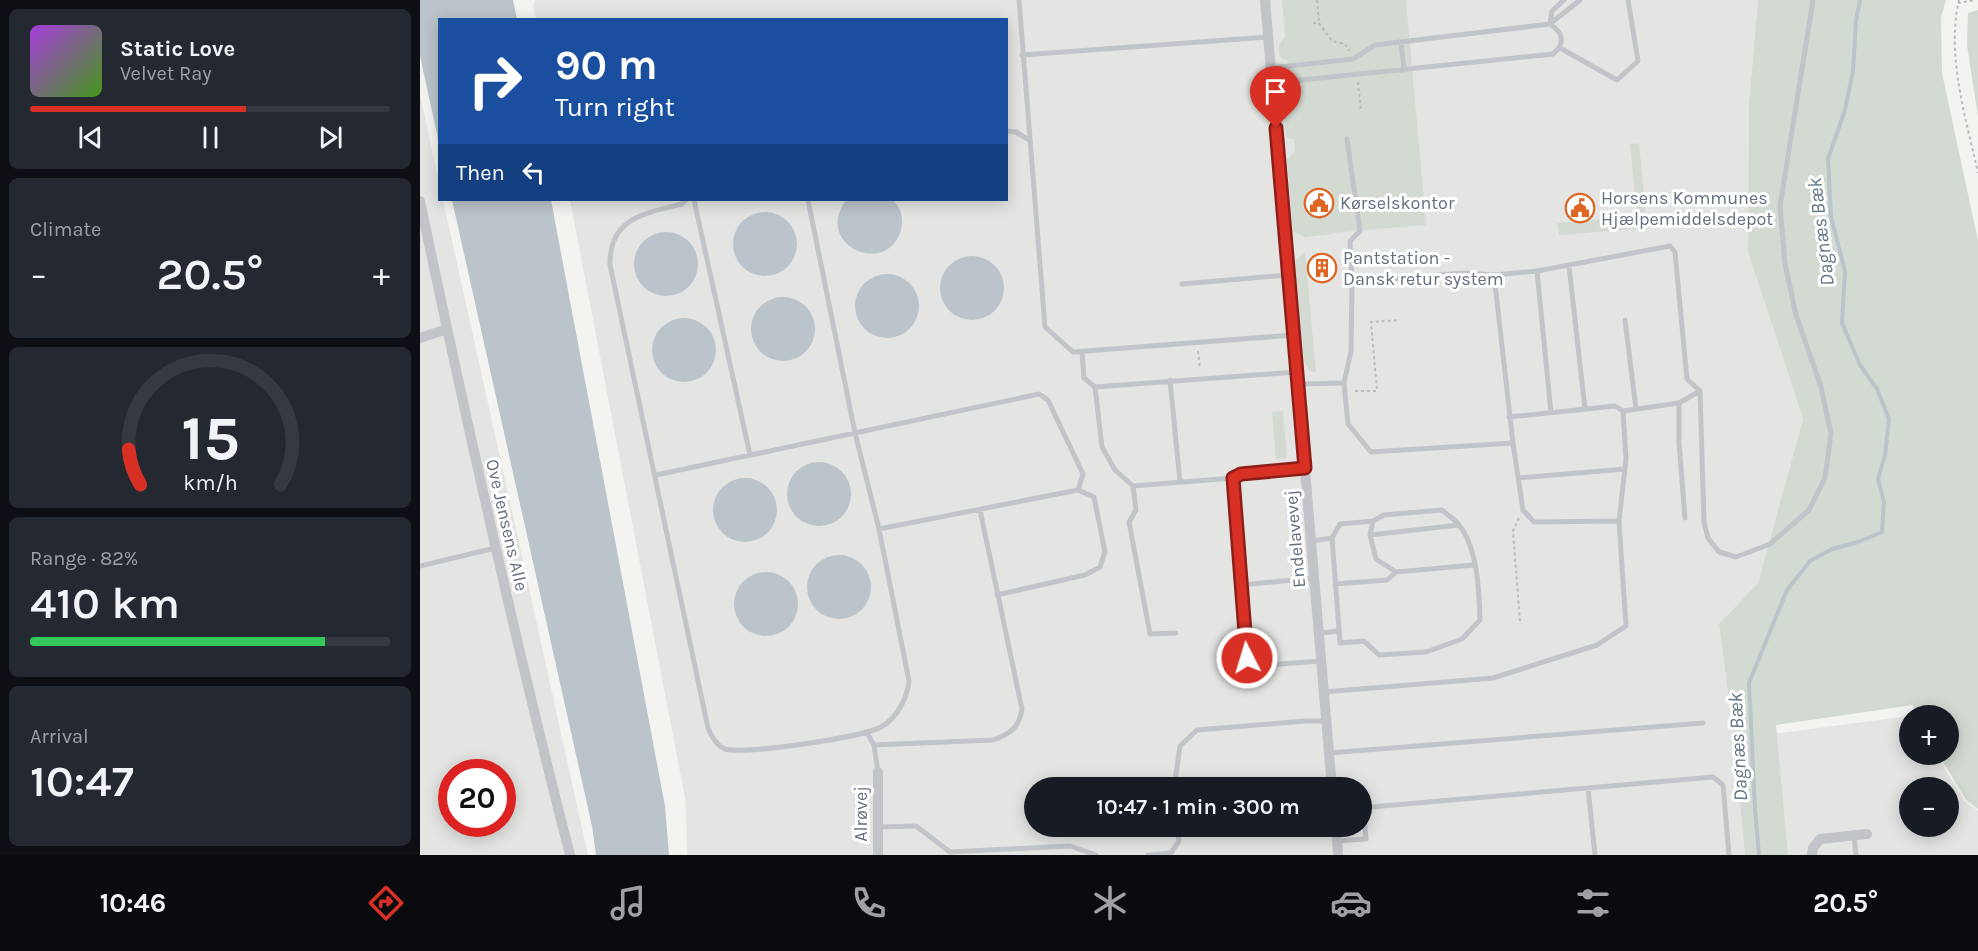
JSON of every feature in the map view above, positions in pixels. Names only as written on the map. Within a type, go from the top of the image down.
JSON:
[{"type":"street","name":"Endelavevej","points":[[1265,0],[1331,777]]},
{"type":"street","name":"Ove Jensens Alle","points":[[420,201],[495,548],[570,855]]},
{"type":"street","points":[[420,338],[447,329]]},
{"type":"street","name":"Alrøvej","points":[[878,772],[878,855]]},
{"type":"street","points":[[1812,855],[1813,848],[1820,839],[1867,834]]},
{"type":"street","points":[[1337,837],[1338,855]]},
{"type":"lane","points":[[1018,0],[1045,327],[1074,352],[1293,335]]},
{"type":"lane","points":[[1551,24],[1552,11],[1564,0]]},
{"type":"lane","points":[[1271,68],[1353,59],[1375,45],[1551,24],[1580,0]]},
{"type":"lane","points":[[1560,48],[1617,80],[1638,61],[1628,0]]},
{"type":"lane","points":[[1352,282],[1464,273],[1494,276],[1569,266],[1670,246],[1675,252],[1687,379],[1700,391],[1704,522],[1708,538],[1719,552],[1736,557],[1770,544],[1809,510],[1826,478],[1831,432],[1821,387],[1796,315],[1785,264],[1780,206],[1813,0]]},
{"type":"lane","points":[[1272,83],[1553,54],[1560,48],[1562,38],[1559,30],[1551,24]]},
{"type":"lane","points":[[1022,55],[1268,37]]},
{"type":"lane","points":[[1401,42],[1404,70]]},
{"type":"lane","points":[[1008,131],[1016,132],[1029,140]]},
{"type":"lane","points":[[1347,139],[1360,231],[1350,241],[1351,351],[1344,383],[1348,424],[1371,452],[1513,443]]},
{"type":"lane","points":[[685,201],[682,204],[638,215],[624,225],[614,238],[610,251],[610,265],[708,728],[715,742],[725,749],[745,751],[867,733],[892,719],[902,704],[909,681],[879,529],[855,433],[808,201]]},
{"type":"lane","points":[[694,201],[750,455]]},
{"type":"lane","points":[[1569,266],[1585,409]]},
{"type":"lane","points":[[1537,271],[1551,413]]},
{"type":"lane","points":[[1182,284],[1288,275]]},
{"type":"lane","points":[[1494,276],[1509,417],[1523,510],[1534,522],[1619,521]]},
{"type":"lane","points":[[1625,320],[1635,409]]},
{"type":"lane","points":[[1082,352],[1084,378],[1095,387],[1102,447],[1115,470],[1133,486],[1136,510],[1129,522],[1150,634],[1176,633]]},
{"type":"lane","points":[[1095,387],[1297,372]]},
{"type":"lane","points":[[1170,380],[1180,482]]},
{"type":"lane","points":[[1298,384],[1344,383]]},
{"type":"lane","points":[[1509,417],[1615,406],[1623,411],[1679,403],[1700,391]]},
{"type":"lane","points":[[656,474],[1039,394],[1048,400],[1083,474],[1078,490]]},
{"type":"lane","points":[[1679,403],[1679,443],[1686,518]]},
{"type":"lane","points":[[1324,692],[1493,678],[1597,645],[1626,626],[1619,521],[1626,459],[1623,411]]},
{"type":"lane","points":[[1133,486],[1233,478],[1241,474],[1305,468]]},
{"type":"lane","points":[[1518,478],[1625,469]]},
{"type":"lane","points":[[1233,478],[1247,658],[1255,666],[1322,661]]},
{"type":"lane","points":[[879,529],[1078,490],[1094,497],[1106,552],[1100,567],[1085,575],[997,595]]},
{"type":"lane","points":[[874,745],[993,740],[1005,736],[1016,728],[1022,710],[980,510]]},
{"type":"lane","points":[[1442,510],[1459,525],[1469,542],[1479,585],[1480,620],[1462,639],[1426,652],[1378,654],[1364,640],[1340,643],[1332,538],[1340,524],[1374,521],[1384,514],[1442,510]]},
{"type":"lane","points":[[1374,521],[1370,535],[1376,559],[1396,572]]},
{"type":"lane","points":[[1370,535],[1459,525]]},
{"type":"lane","points":[[1311,541],[1332,538]]},
{"type":"lane","points":[[420,566],[495,548]]},
{"type":"lane","points":[[1335,584],[1387,580],[1396,572],[1474,565]]},
{"type":"lane","points":[[1241,585],[1314,578]]},
{"type":"lane","points":[[1320,633],[1339,631]]},
{"type":"lane","points":[[1176,777],[1180,746],[1197,730],[1327,721]]},
{"type":"lane","points":[[1329,753],[1703,723]]},
{"type":"lane","points":[[867,733],[874,745],[878,772]]},
{"type":"lane","points":[[1337,842],[1366,839],[1364,817],[1371,807],[1713,777],[1723,785],[1729,855]]},
{"type":"lane","points":[[1588,788],[1595,855]]},
{"type":"lane","points":[[878,827],[916,826],[950,852],[1070,846],[1096,855]]},
{"type":"lane","points":[[1854,836],[1856,855]]},
{"type":"lane","points":[[1148,855],[1171,853],[1179,841],[1178,837]]},
{"type":"path","points":[[1317,0],[1319,23]]},
{"type":"path","points":[[1975,0],[1958,1],[1955,33],[1958,76],[1978,174]]},
{"type":"path","points":[[1345,391],[1378,393],[1371,322],[1400,320]]},
{"type":"path","points":[[1197,342],[1201,378]]},
{"type":"path","points":[[1520,621],[1513,531],[1523,510]]},
{"type":"shaded area","points":[[420,0],[513,0],[517,18],[438,18],[438,138],[420,56]]},
{"type":"shaded area","points":[[535,0],[1758,0],[1749,103],[1748,252],[1803,419],[1758,583],[1719,624],[1734,739],[1899,717],[1899,765],[1942,765],[1950,777],[1899,777],[1899,837],[1959,837],[1959,791],[1965,801],[1978,811],[1978,855],[687,855],[686,803],[570,201],[1008,201],[1008,18],[536,18],[533,5]]},
{"type":"shaded area","points":[[1282,0],[1406,0],[1426,225],[1304,237],[1293,231],[1287,160],[1295,151],[1294,139],[1287,138],[1286,135],[1282,98],[1289,89],[1287,60],[1280,57],[1279,51],[1280,44],[1285,37]]},
{"type":"shaded area","points":[[1758,0],[1946,0],[1941,17],[1942,73],[1978,241],[1978,809],[1966,800],[1959,788],[1959,777],[1952,777],[1945,765],[1959,765],[1959,705],[1899,705],[1899,707],[1776,725],[1788,855],[1745,855],[1734,739],[1719,624],[1758,583],[1803,419],[1748,252],[1749,103]]},
{"type":"shaded area","points":[[1978,10],[1978,117],[1967,45],[1968,13]]},
{"type":"shaded area","points":[[420,94],[438,177],[438,201],[443,201],[588,855],[420,855]]},
{"type":"shaded area","points":[[1639,143],[1647,228],[1559,235],[1557,223],[1637,216],[1630,144]]},
{"type":"shaded area","points":[[452,201],[551,201],[665,806],[669,855],[596,855],[592,826]]},
{"type":"shaded area","points":[[846,201],[894,201],[902,218],[901,230],[893,244],[882,252],[869,253],[856,250],[845,242],[839,230],[838,216]]},
{"type":"shaded area","points":[[759,212],[771,212],[788,221],[795,232],[797,244],[795,256],[788,267],[771,276],[759,276],[747,271],[738,262],[733,250],[733,238],[738,226],[747,217]]},
{"type":"shaded area","points":[[660,232],[672,232],[689,241],[696,252],[698,264],[696,276],[689,287],[672,296],[660,296],[648,291],[639,282],[634,270],[634,258],[639,246],[648,237]]},
{"type":"shaded area","points":[[1305,252],[1316,373],[1310,371],[1304,361],[1295,261]]},
{"type":"shaded area","points":[[966,256],[978,256],[995,265],[1002,276],[1004,288],[1002,300],[995,311],[978,320],[966,320],[954,315],[945,306],[940,294],[940,282],[945,270],[954,261]]},
{"type":"shaded area","points":[[881,274],[893,274],[910,283],[917,294],[919,306],[917,318],[910,329],[893,338],[881,338],[869,333],[860,324],[855,312],[855,300],[860,288],[869,279]]},
{"type":"shaded area","points":[[777,297],[789,297],[806,306],[813,317],[815,329],[813,341],[806,352],[789,361],[777,361],[765,356],[756,347],[751,335],[751,323],[756,311],[765,302]]},
{"type":"shaded area","points":[[678,318],[690,318],[707,327],[714,338],[716,350],[714,362],[707,373],[690,382],[678,382],[666,377],[657,368],[652,356],[652,344],[657,332],[666,323]]},
{"type":"shaded area","points":[[1283,411],[1287,458],[1276,459],[1272,412]]},
{"type":"shaded area","points":[[813,462],[825,462],[842,471],[849,482],[851,494],[849,506],[842,517],[825,526],[813,526],[801,521],[792,512],[787,500],[787,488],[792,476],[801,467]]},
{"type":"shaded area","points":[[739,478],[751,478],[768,487],[775,498],[777,510],[775,522],[768,533],[751,542],[739,542],[727,537],[718,528],[713,516],[713,504],[718,492],[727,483]]},
{"type":"shaded area","points":[[833,555],[845,555],[862,564],[869,575],[871,587],[869,599],[862,610],[845,619],[833,619],[821,614],[812,605],[807,593],[807,581],[812,569],[821,560]]},
{"type":"shaded area","points":[[760,572],[772,572],[789,581],[796,592],[798,604],[796,616],[789,627],[772,636],[760,636],[748,631],[739,622],[734,610],[734,598],[739,586],[748,577]]},
{"type":"waterway","name":"Dagnæs Bæk","points":[[1759,855],[1749,683],[1787,590],[1810,561],[1832,549],[1882,532],[1884,502],[1878,479],[1885,455],[1889,419],[1877,389],[1860,365],[1842,323],[1845,271],[1831,217],[1828,159],[1845,110],[1853,71],[1856,21],[1860,0]]},
{"type":"place","name":"Kørselskontor","points":[[1319,203]]},
{"type":"place","name":"Horsens Kommunes Hjælpemiddelsdepot","points":[[1580,208]]},
{"type":"place","name":"Pantstation - Dansk retur system","points":[[1322,268]]},
{"type":"route","points":[[1247,658],[1233,478],[1241,474],[1305,468],[1276,128]]}]
